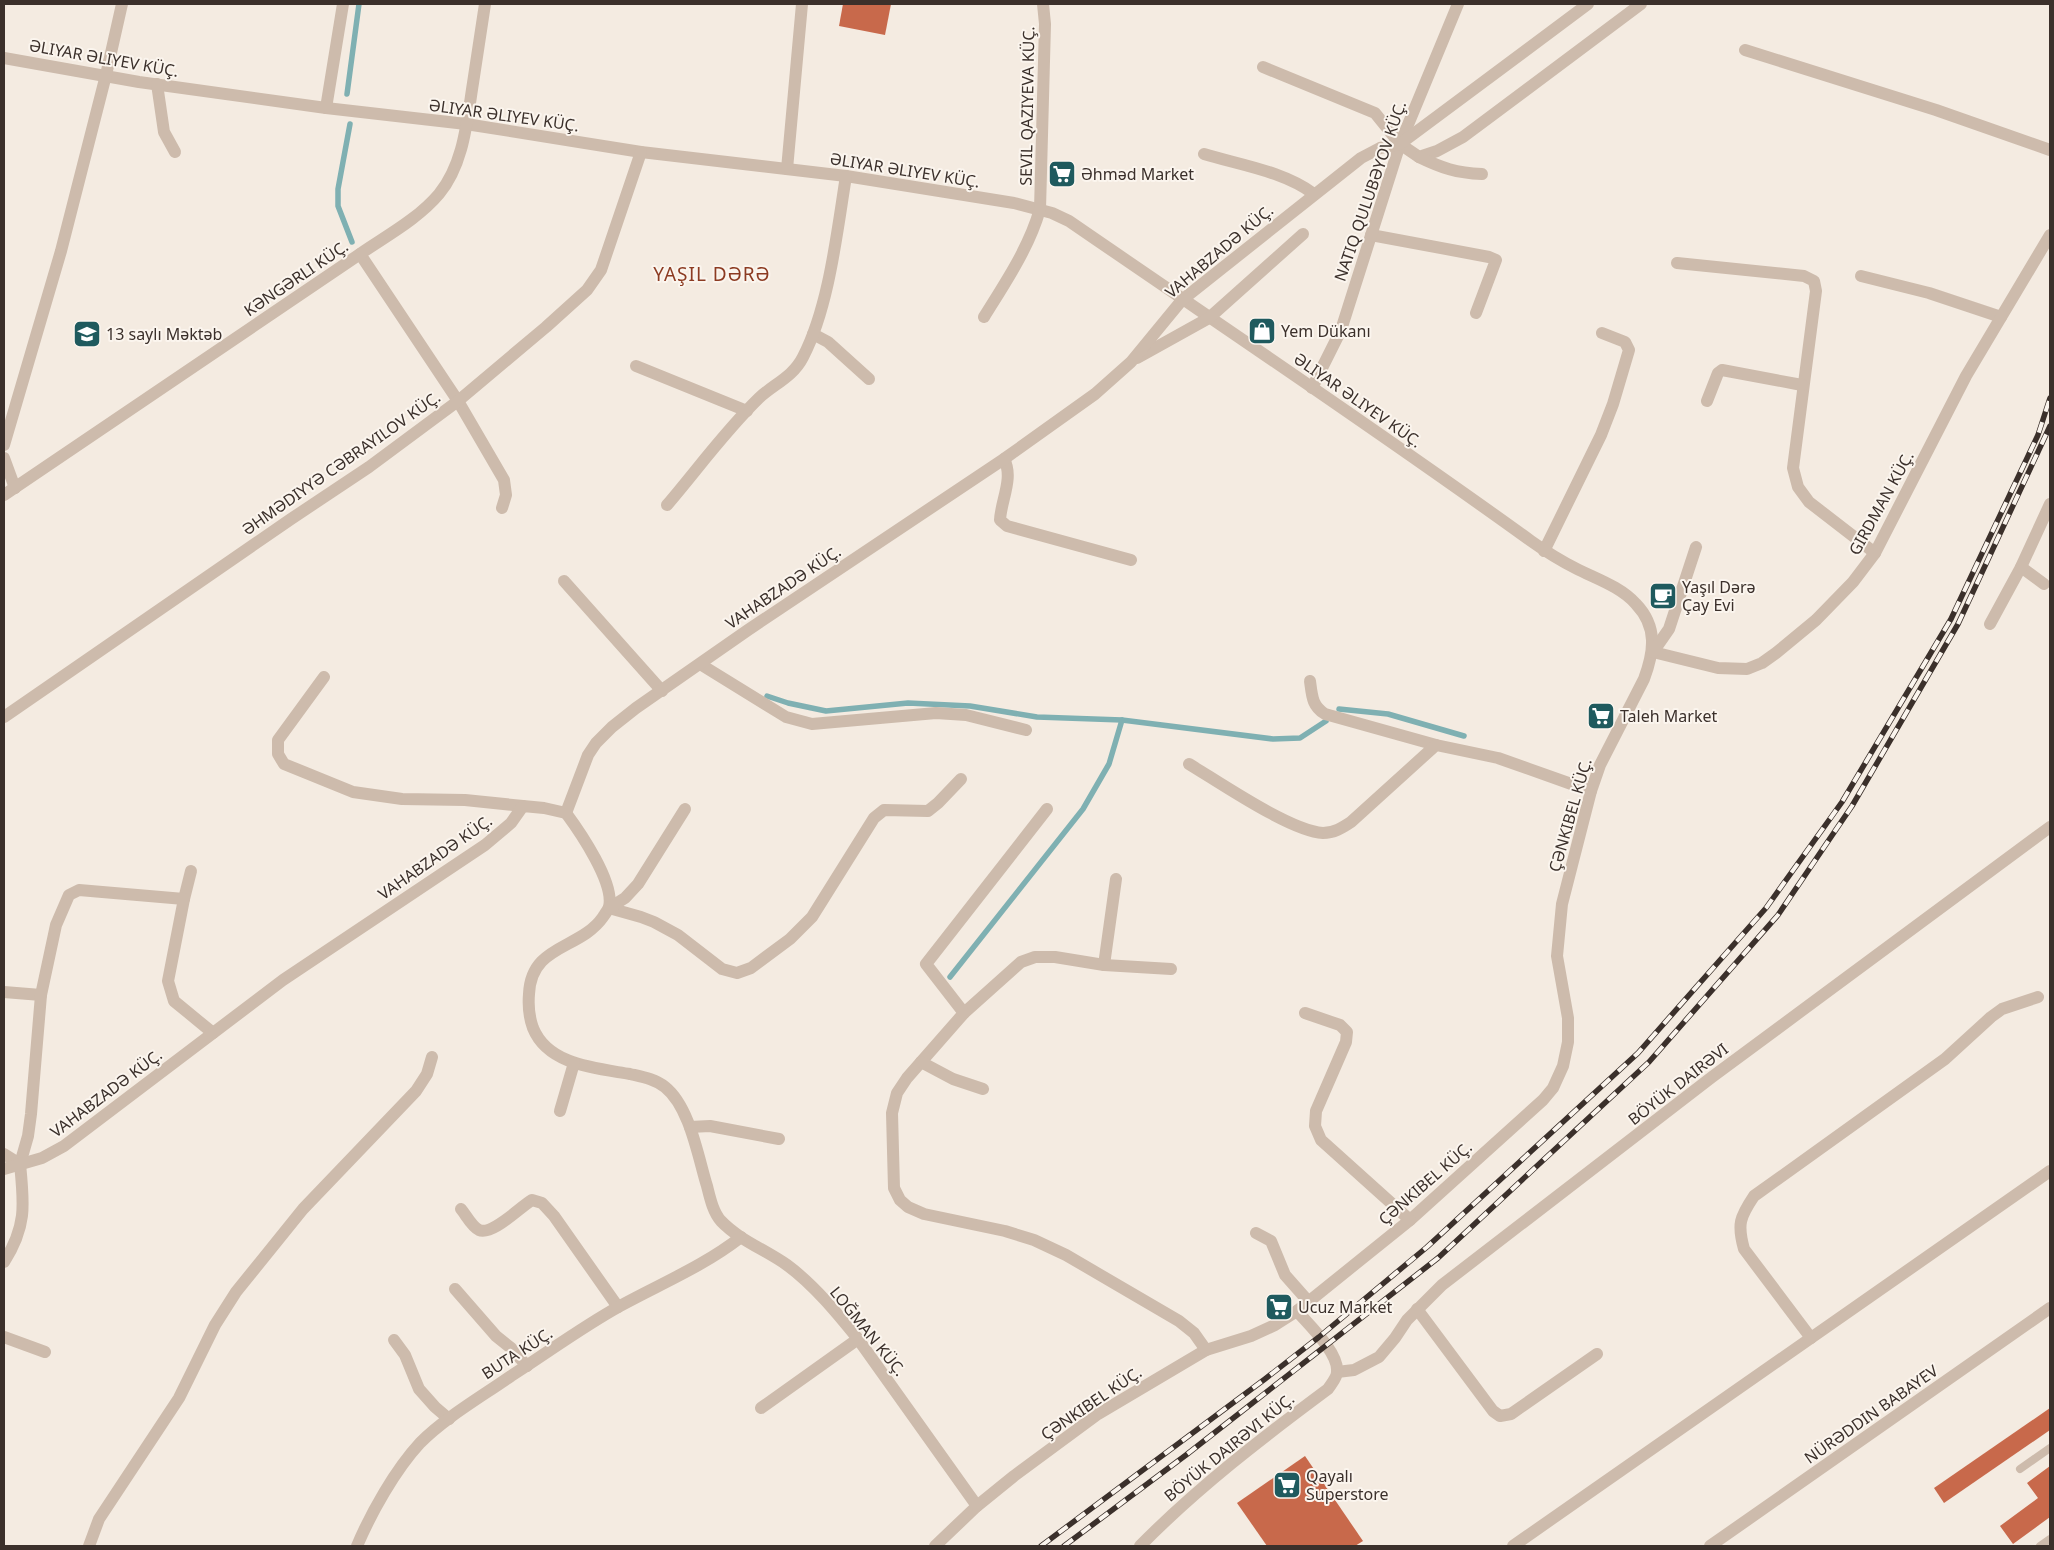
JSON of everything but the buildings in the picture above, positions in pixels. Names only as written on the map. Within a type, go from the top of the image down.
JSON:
[{"type":"street","points":[[4,445],[60,252],[106,75],[122,4]]},
{"type":"street","points":[[326,108],[343,4]]},
{"type":"street","name":"KƏNGƏRLI KÜÇ.","points":[[4,495],[360,254],[415,215],[438,195],[450,178],[459,155],[466,124],[485,4]]},
{"type":"street","points":[[787,169],[802,4]]},
{"type":"street","points":[[984,317],[1027,244],[1035,228],[1040,210],[1045,24],[1043,4]]},
{"type":"street","name":"NATIQ QULUBƏYOV KÜÇ.","points":[[1312,388],[1341,330],[1400,144],[1458,4]]},
{"type":"street","name":"VAHABZADƏ KÜÇ.","points":[[566,812],[588,755],[596,743],[636,708],[1095,394],[1131,362],[1182,300],[1314,194],[1361,158],[1380,148],[1400,144],[1588,4]]},
{"type":"street","points":[[1419,157],[1437,151],[1463,137],[1641,4]]},
{"type":"street","points":[[1745,50],[1936,110],[2050,150]]},
{"type":"street","name":"ƏLIYAR ƏLIYEV KÜÇ.","points":[[4,58],[157,84],[326,108],[466,124],[641,152],[846,176],[1014,203],[1040,210],[1069,221],[1544,551],[1619,590],[1636,603],[1647,618],[1652,632],[1653,652]]},
{"type":"street","points":[[1263,67],[1375,113],[1400,144],[1419,157],[1446,170],[1460,174],[1482,174]]},
{"type":"street","points":[[157,84],[164,132],[175,152]]},
{"type":"street","points":[[4,717],[291,518],[369,467],[458,401],[587,290],[601,270],[641,152]]},
{"type":"street","points":[[1204,154],[1280,176],[1302,185],[1314,194]]},
{"type":"street","points":[[667,506],[747,411],[760,397],[789,377],[803,359],[813,334],[828,282],[846,176]]},
{"type":"street","points":[[1131,362],[1209,318],[1303,234]]},
{"type":"street","name":"GIRDMAN KÜÇ.","points":[[1653,652],[1718,668],[1747,669],[1762,663],[1816,620],[1853,582],[1875,553],[1966,376],[2050,235]]},
{"type":"street","points":[[1371,236],[1489,257],[1496,260],[1497,263],[1476,313]]},
{"type":"street","points":[[360,254],[458,401],[504,480],[506,495],[502,508]]},
{"type":"street","points":[[1677,263],[1804,276],[1814,282],[1816,291],[1802,385],[1793,468],[1798,486],[1809,502],[1875,553]]},
{"type":"street","points":[[1861,276],[1929,293],[2001,317]]},
{"type":"street","points":[[1544,551],[1600,435],[1613,404],[1629,350],[1625,342],[1602,333]]},
{"type":"street","points":[[813,334],[828,342],[869,379]]},
{"type":"street","points":[[636,366],[747,411]]},
{"type":"street","points":[[1707,401],[1718,373],[1722,370],[1802,385]]},
{"type":"street","points":[[4,458],[15,488]]},
{"type":"street","points":[[1004,458],[1008,467],[1008,479],[1000,509],[1000,520],[1008,526],[1131,560]]},
{"type":"street","points":[[1990,624],[2021,567],[2050,504]]},
{"type":"street","points":[[1653,652],[1669,629],[1696,547]]},
{"type":"street","points":[[2021,567],[2044,584]]},
{"type":"street","points":[[564,580],[662,691]]},
{"type":"street","name":"ÇƏNKIBEL KÜÇ.","points":[[935,1546],[977,1506],[1014,1476],[1098,1414],[1206,1350],[1259,1333],[1275,1326],[1297,1311],[1410,1220],[1543,1100],[1553,1088],[1563,1066],[1568,1042],[1568,1018],[1558,956],[1562,904],[1591,791],[1609,744],[1644,679],[1653,652]]},
{"type":"street","points":[[700,664],[786,717],[812,724],[936,713],[966,715],[1026,730]]},
{"type":"street","points":[[324,677],[278,740],[278,754],[284,764],[353,792],[402,799],[465,800],[566,812],[604,877],[609,894],[609,908],[641,916],[654,922],[678,935],[722,969],[737,973],[751,968],[790,939],[812,917],[874,818],[884,810],[928,811],[961,779]]},
{"type":"street","points":[[1310,681],[1312,701],[1316,709],[1325,714],[1436,745],[1498,758],[1591,791]]},
{"type":"street","points":[[1189,764],[1279,817],[1308,830],[1323,833],[1336,831],[1351,822],[1436,745]]},
{"type":"street","name":"VAHABZADƏ KÜÇ.","points":[[4,1169],[42,1158],[64,1146],[284,980],[485,845],[511,823],[523,806]]},
{"type":"street","name":"LOĞMAN KÜÇ.","points":[[685,809],[638,884],[625,898],[609,908],[598,923],[545,956],[534,970],[529,988],[528,1009],[532,1026],[538,1040],[550,1052],[574,1063],[656,1080],[667,1088],[679,1103],[690,1127],[712,1205],[721,1220],[741,1236],[789,1267],[838,1315],[858,1339],[977,1506]]},
{"type":"street","points":[[964,1014],[926,964],[1047,809]]},
{"type":"street","name":"BÖYÜK DAIRƏVI","points":[[1337,1372],[1354,1370],[1379,1357],[1417,1309],[1442,1285],[1712,1077],[2050,827]]},
{"type":"street","points":[[191,871],[168,981],[174,1001],[213,1033]]},
{"type":"street","points":[[1104,965],[1116,879]]},
{"type":"street","points":[[4,1262],[22,1219],[24,1204],[20,1164],[28,1136],[31,1114],[42,996],[56,925],[69,895],[79,890],[184,899]]},
{"type":"street","points":[[1171,969],[1104,965],[1055,957],[1035,957],[1021,962],[964,1014],[907,1078],[897,1093],[892,1113],[894,1188],[900,1200],[908,1208],[924,1214],[1005,1231],[1034,1240],[1066,1255],[1179,1321],[1194,1333],[1206,1350]]},
{"type":"street","points":[[4,992],[42,996]]},
{"type":"street","points":[[1811,1338],[1744,1249],[1740,1233],[1741,1215],[1754,1196],[1945,1059],[1991,1017],[2002,1009],[2038,998]]},
{"type":"street","points":[[1305,1013],[1340,1025],[1347,1032],[1346,1042],[1316,1111],[1315,1126],[1320,1140],[1410,1220]]},
{"type":"street","points":[[89,1546],[99,1519],[178,1398],[216,1325],[236,1292],[303,1209],[416,1091],[427,1074],[432,1057]]},
{"type":"street","points":[[921,1062],[954,1079],[983,1089]]},
{"type":"street","points":[[560,1111],[574,1063]]},
{"type":"street","points":[[690,1127],[710,1126],[779,1139]]},
{"type":"street","points":[[4,1154],[20,1164]]},
{"type":"street","points":[[1513,1546],[2050,1171]]},
{"type":"street","points":[[461,1210],[478,1230],[486,1232],[532,1200],[542,1203],[554,1216],[618,1307]]},
{"type":"street","points":[[1256,1233],[1271,1241],[1285,1275],[1308,1301]]},
{"type":"street","name":"BUTA KÜÇ.","points":[[357,1546],[369,1519],[402,1466],[420,1443],[450,1419],[527,1366],[618,1307],[701,1263],[741,1236]]},
{"type":"street","points":[[455,1288],[496,1336],[511,1348],[527,1366]]},
{"type":"street","name":"NÜRƏDDIN BABAYEV","points":[[1710,1546],[2050,1308]]},
{"type":"street","points":[[1417,1309],[1493,1411],[1500,1416],[1511,1414],[1597,1354]]},
{"type":"street","points":[[1297,1311],[1333,1355],[1337,1372]]},
{"type":"street","points":[[4,1337],[45,1352]]},
{"type":"street","points":[[761,1408],[858,1339]]},
{"type":"street","points":[[394,1340],[405,1355],[420,1389],[435,1407],[450,1419]]},
{"type":"street","name":"BÖYÜK DAIRƏVI KÜÇ.","points":[[1140,1546],[1210,1481],[1328,1389],[1337,1372]]},
{"type":"lane","points":[[2020,1469],[2050,1448]]},
{"type":"lane","points":[[2040,1546],[2050,1539]]},
{"type":"waterway","points":[[347,94],[359,4]]},
{"type":"waterway","points":[[350,124],[338,189],[338,206],[352,242]]},
{"type":"waterway","points":[[767,696],[788,703],[826,711],[908,703],[970,706],[1037,717],[1122,720],[1273,739],[1300,738],[1326,721]]},
{"type":"waterway","points":[[1339,709],[1388,714],[1464,736]]},
{"type":"waterway","points":[[950,977],[1083,809],[1109,764],[1122,720]]},
{"type":"railway","points":[[1041,1546],[1265,1379],[1319,1337],[1427,1247],[1638,1053],[1766,908],[1842,802],[1951,619],[2038,435],[2050,398]]},
{"type":"railway","points":[[1064,1546],[1186,1455],[1438,1258],[1649,1062],[1778,915],[1852,806],[1958,624],[2050,426]]},
{"type":"place","name":"Əhməd Market","points":[[1062,174]]},
{"type":"place","name":"Yem Dükanı","points":[[1262,331]]},
{"type":"place","name":"13 saylı Məktəb","points":[[87,334]]},
{"type":"place","name":"Yaşıl Dərə Çay Evi","points":[[1663,596]]},
{"type":"place","name":"Taleh Market","points":[[1601,716]]},
{"type":"place","name":"Ucuz Market","points":[[1279,1307]]},
{"type":"place","name":"Qayalı Superstore","points":[[1287,1485]]},
{"type":"district","name":"YAŞIL DƏRƏ","points":[[712,274]]}]
